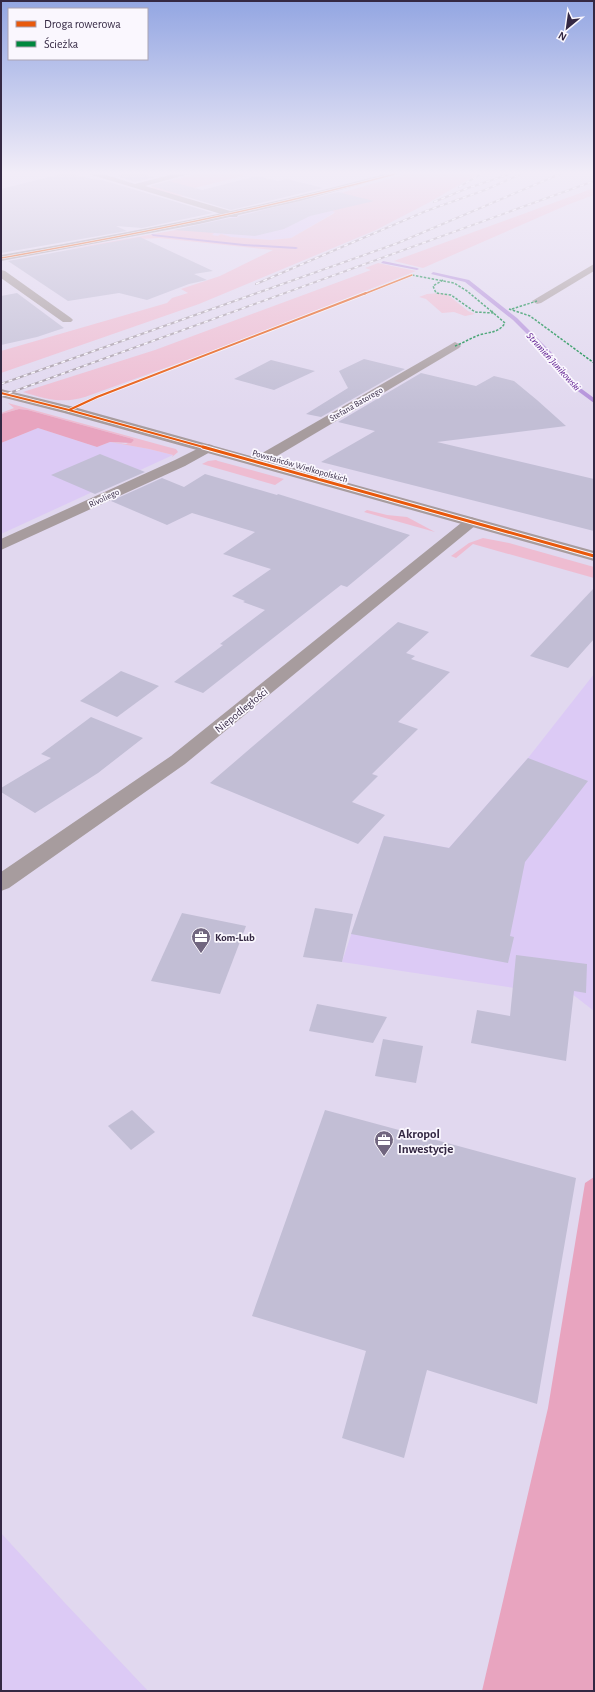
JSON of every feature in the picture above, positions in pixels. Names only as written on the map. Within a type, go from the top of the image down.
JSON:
[{"type":"main road","points":[[1,258],[30,253]]},
{"type":"street","points":[[537,301],[594,267]]},
{"type":"street","points":[[1,272],[67,320]]},
{"type":"street","name":"Stefana Batorego","points":[[258,462],[455,346]]},
{"type":"street","name":"Powstańców Wielkopolskich","points":[[1,393],[258,462],[594,556]]},
{"type":"street","name":"Rivoliego","points":[[1,546],[180,463],[207,448]]},
{"type":"street","name":"Niepodległości","points":[[1,883],[150,781],[195,747],[471,522]]},
{"type":"shaded area","points":[[267,253],[321,253],[199,304],[1,373],[1,351],[167,303],[172,298],[188,293],[181,289],[220,276]]},
{"type":"shaded area","points":[[416,253],[457,253],[423,268],[394,261]]},
{"type":"shaded area","points":[[378,263],[416,271],[209,352],[85,397],[69,400],[54,400],[23,392],[155,350],[371,270],[365,268]]},
{"type":"shaded area","points":[[440,293],[448,295],[468,311],[475,314],[465,316],[454,312],[442,313],[426,299],[419,297],[427,294]]},
{"type":"shaded area","points":[[8,403],[176,449],[178,452],[172,457],[173,455],[149,449],[110,442],[126,444],[134,440],[28,410],[19,409],[1,414],[14,408]]},
{"type":"shaded area","points":[[19,409],[28,410],[134,440],[131,443],[110,442],[97,447],[38,428],[1,443],[1,414]]},
{"type":"shaded area","points":[[38,428],[97,447],[110,442],[173,455],[1,534],[1,443]]},
{"type":"shaded area","points":[[216,460],[284,479],[275,485],[202,464],[208,461]]},
{"type":"shaded area","points":[[367,510],[387,515],[407,517],[435,532],[364,512]]},
{"type":"shaded area","points":[[483,538],[509,543],[594,567],[594,578],[473,544],[456,558],[451,556],[469,543]]},
{"type":"shaded area","points":[[594,674],[594,1011],[567,990],[548,993],[342,962],[384,836],[449,848],[528,758]]},
{"type":"shaded area","points":[[594,1177],[594,1691],[482,1691],[548,1408],[585,1183]]},
{"type":"shaded area","points":[[1,1533],[64,1602],[148,1691],[1,1691]]},
{"type":"building","points":[[52,253],[174,253],[213,271],[194,274],[207,280],[189,284],[147,300],[119,293],[68,301],[8,261]]},
{"type":"building","points":[[17,293],[64,328],[37,337],[1,345],[1,296]]},
{"type":"building","points":[[364,359],[405,369],[321,417],[306,414],[348,388],[339,371]]},
{"type":"building","points":[[271,360],[315,371],[274,390],[234,379]]},
{"type":"building","points":[[421,373],[476,386],[494,376],[514,381],[566,426],[437,442],[594,479],[594,531],[321,462],[375,431],[338,422]]},
{"type":"building","points":[[100,454],[145,472],[95,494],[51,475]]},
{"type":"building","points":[[205,474],[277,495],[278,494],[410,535],[347,587],[341,585],[203,693],[174,682],[223,645],[220,644],[265,610],[243,602],[245,601],[232,596],[271,569],[223,554],[255,532],[192,513],[167,525],[111,501],[162,478],[184,487]]},
{"type":"building","points":[[594,588],[594,639],[568,668],[530,656]]},
{"type":"building","points":[[398,622],[429,632],[406,653],[415,656],[411,659],[450,672],[398,722],[418,729],[372,774],[378,776],[352,802],[385,815],[358,844],[210,783]]},
{"type":"building","points":[[121,671],[159,686],[117,717],[80,701]]},
{"type":"building","points":[[91,717],[143,738],[98,773],[35,813],[1,792],[1,788],[51,758],[41,754]]},
{"type":"building","points":[[528,758],[588,781],[525,862],[510,936],[514,937],[508,963],[351,934],[384,836],[449,848]]},
{"type":"building","points":[[315,908],[353,914],[342,962],[303,957]]},
{"type":"building","points":[[182,913],[246,926],[220,994],[151,981]]},
{"type":"building","points":[[516,955],[587,964],[586,993],[574,991],[566,1061],[471,1043],[477,1010],[510,1016]]},
{"type":"building","points":[[317,1004],[387,1017],[373,1043],[309,1031]]},
{"type":"building","points":[[383,1039],[423,1046],[416,1083],[375,1076]]},
{"type":"building","points":[[132,1110],[155,1132],[131,1150],[108,1126]]},
{"type":"building","points":[[325,1110],[576,1178],[537,1404],[427,1370],[404,1458],[342,1438],[366,1351],[252,1316]]},
{"type":"waterway","name":"Strumień Junikowski","points":[[383,262],[417,269]]},
{"type":"waterway","name":"Strumień Junikowski","points":[[433,273],[467,281],[515,319],[549,353],[573,385],[594,401]]},
{"type":"railway","points":[[256,284],[328,253]]},
{"type":"railway","points":[[1,384],[370,253]]},
{"type":"railway","points":[[1,396],[396,253]]},
{"type":"marked path","points":[[412,275],[454,283],[467,291],[491,311]]},
{"type":"marked path","points":[[443,280],[433,286],[436,293],[451,295],[475,312],[494,313]]},
{"type":"marked path","points":[[512,309],[537,301]]},
{"type":"marked path","points":[[509,309],[530,316],[594,363]]},
{"type":"marked path","points":[[455,346],[479,335],[494,332],[500,329],[505,323],[491,311],[493,311]]},
{"type":"cycle path","points":[[1,258],[30,253]]},
{"type":"cycle path","points":[[69,410],[97,397],[412,275]]},
{"type":"cycle path","points":[[1,393],[69,410],[594,556]]},
{"type":"place","name":"Kom-Lub","points":[[201,954]]},
{"type":"place","name":"Akropol Inwestycje","points":[[384,1157]]}]
